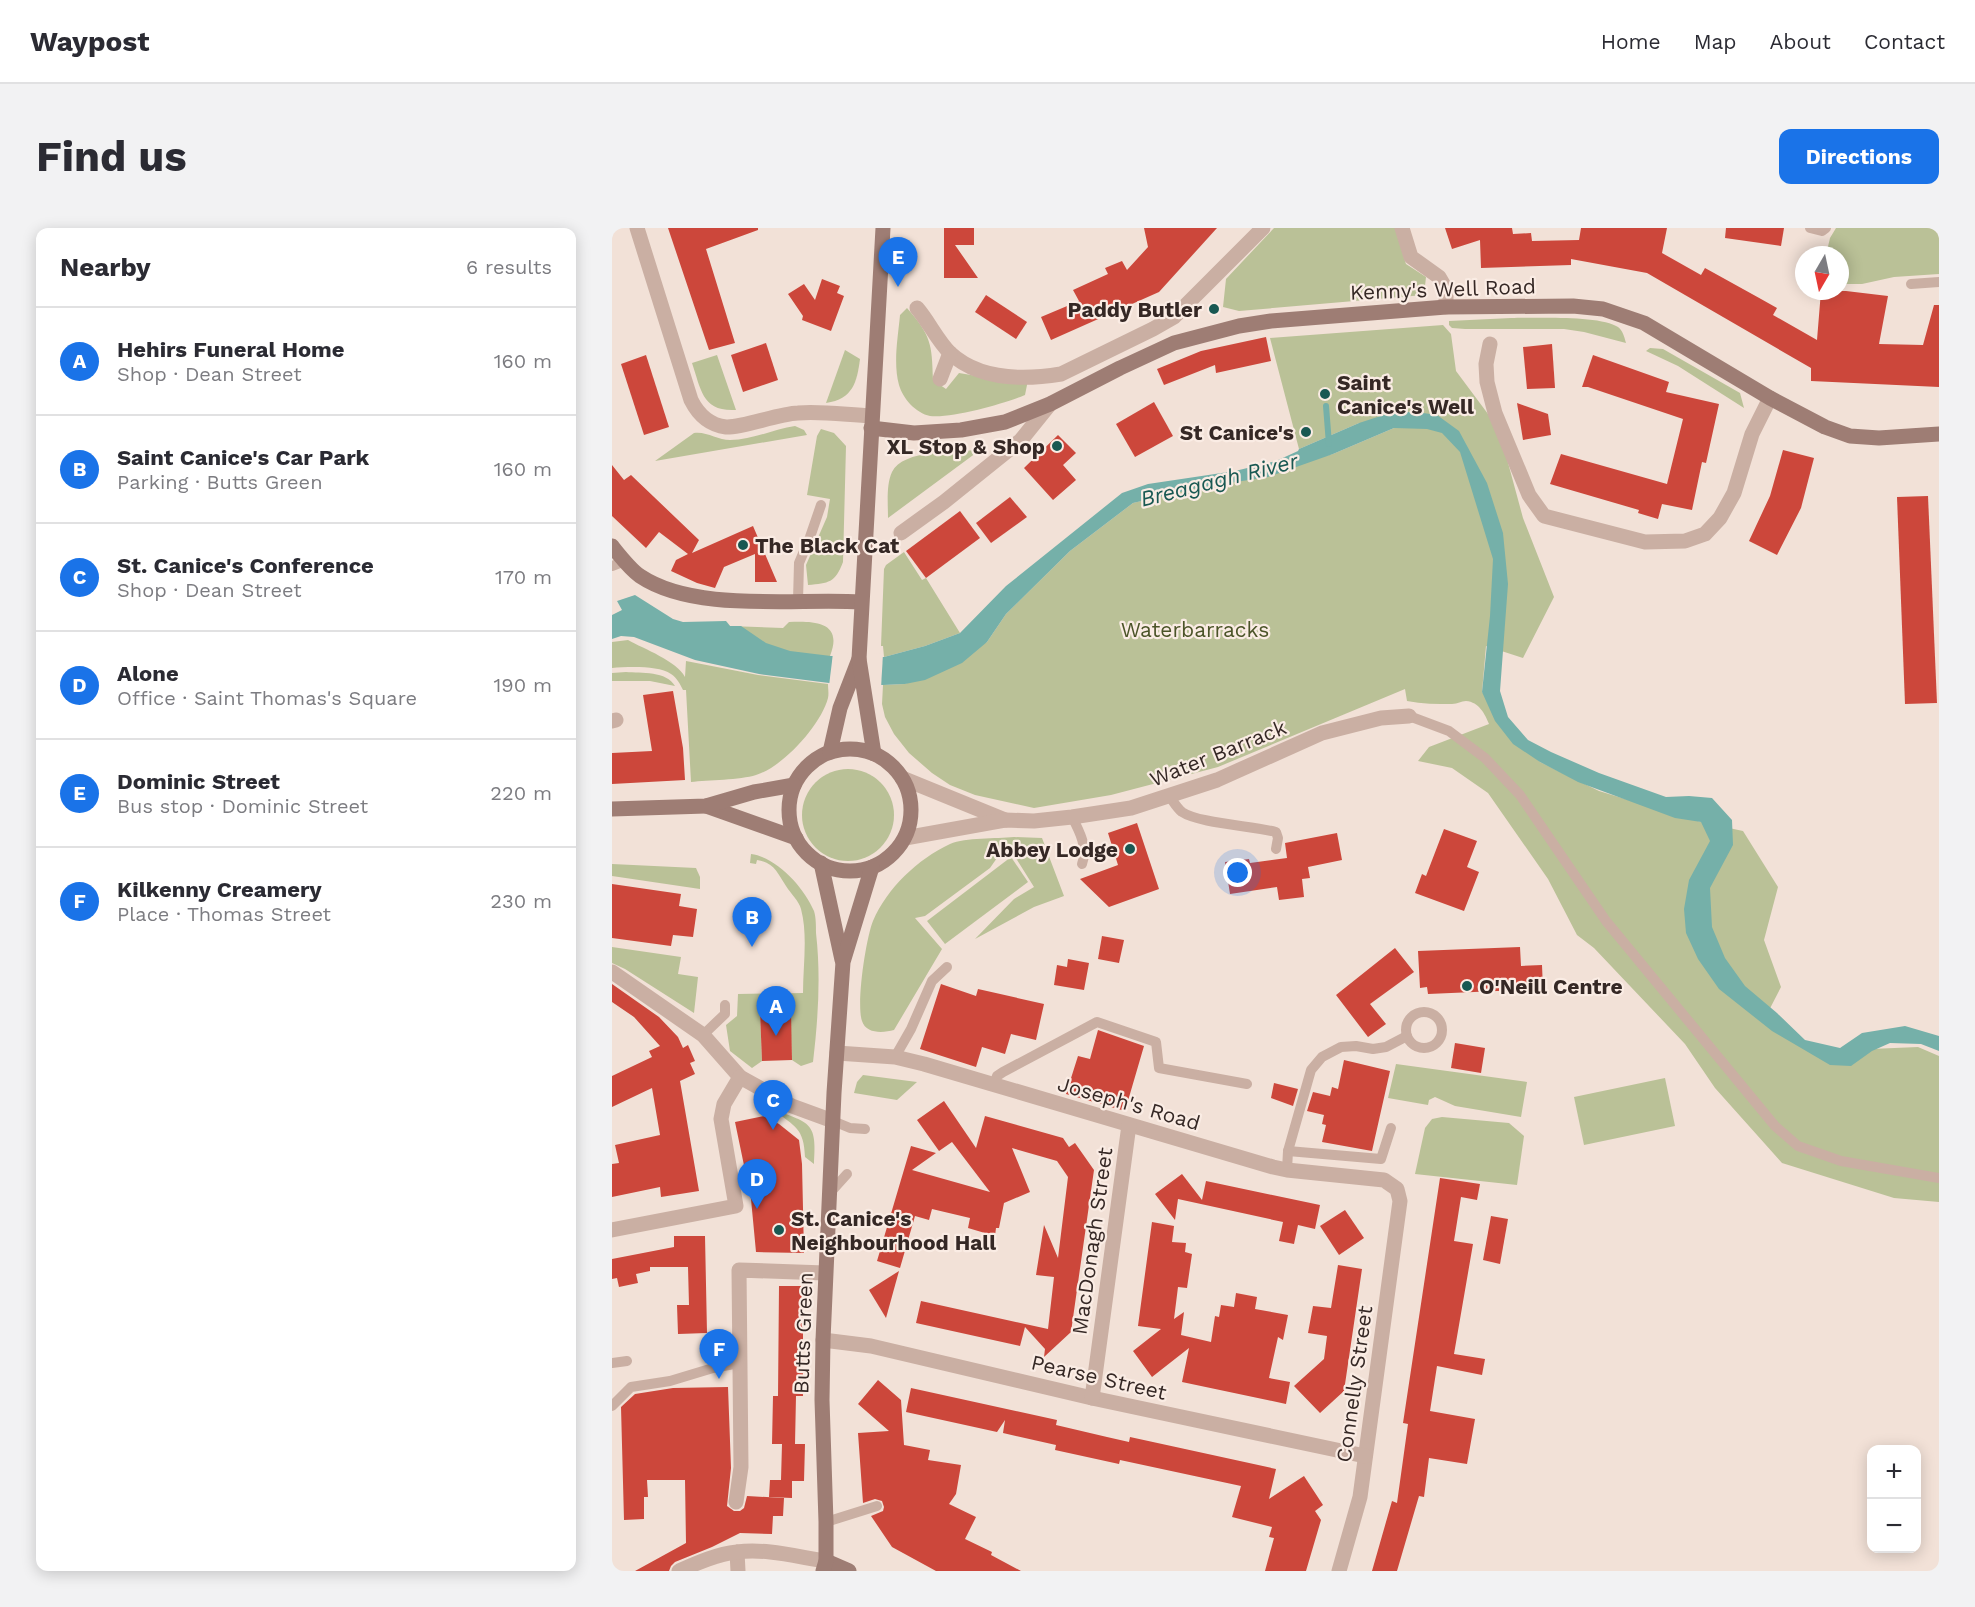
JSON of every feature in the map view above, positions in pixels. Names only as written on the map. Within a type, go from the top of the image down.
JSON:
[{"type":"main road","points":[[874,754],[859,651],[883,228]]},
{"type":"main road","name":"Kenny's Well Road","points":[[871,422],[914,433],[961,430],[1005,422],[1050,404],[1174,343],[1216,331],[1271,321],[1446,307],[1573,306],[1603,309],[1644,323],[1825,428],[1850,436],[1879,438],[1939,434]]},
{"type":"main road","points":[[612,546],[619,564],[676,594],[720,600],[861,602]]},
{"type":"main road","points":[[830,752],[843,698],[859,651]]},
{"type":"main road","points":[[845,749],[874,754],[890,764],[902,778],[910,797],[911,818],[905,838],[896,851],[872,867],[855,871],[837,870],[821,863],[806,852],[796,838],[790,821],[789,802],[794,785],[803,771],[815,760],[830,752],[845,749]]},
{"type":"main road","points":[[612,809],[706,806],[754,792],[794,785]]},
{"type":"main road","points":[[706,806],[796,838]]},
{"type":"main road","name":"Butts Green","points":[[821,863],[843,963]]},
{"type":"main road","name":"Butts Green","points":[[825,1566],[822,1400],[832,1121],[843,963],[872,867]]},
{"type":"main road","points":[[825,1566],[849,1571]]},
{"type":"street","points":[[637,228],[691,400],[696,410],[705,419],[727,427],[799,412],[871,422]]},
{"type":"street","points":[[917,308],[950,353],[967,365],[996,376],[1061,374],[1153,330],[1174,317],[1263,228]]},
{"type":"street","points":[[1402,228],[1411,257],[1439,277],[1446,289],[1446,307]]},
{"type":"street","points":[[1490,344],[1486,364],[1487,382],[1495,413],[1529,495],[1544,516],[1645,542],[1685,541],[1705,534],[1720,518],[1734,493],[1752,434],[1770,398]]},
{"type":"street","points":[[940,379],[950,353]]},
{"type":"street","name":"Kenny's Well Road","points":[[901,533],[944,502],[1021,440],[1050,404]]},
{"type":"street","name":"Water Barrack","points":[[905,838],[1005,819],[1034,821],[1131,808],[1217,780],[1322,733],[1381,718],[1409,716]]},
{"type":"street","name":"Water Barrack","points":[[902,778],[1005,819]]},
{"type":"street","points":[[612,972],[703,1035],[740,1077],[792,1106],[832,1121]]},
{"type":"street","name":"Joseph's Road","points":[[837,1053],[895,1057],[1287,1170],[1384,1180],[1397,1189],[1400,1201]]},
{"type":"street","points":[[612,1230],[736,1206],[721,1119],[724,1104],[740,1077]]},
{"type":"street","name":"MacDonagh Street","points":[[1092,1398],[1129,1125]]},
{"type":"street","name":"Connelly Street","points":[[1339,1571],[1360,1497],[1400,1201]]},
{"type":"street","points":[[736,1502],[741,1467],[739,1270],[825,1273]]},
{"type":"street","name":"Pearse Street","points":[[823,1340],[872,1346],[1092,1398],[1365,1456]]},
{"type":"street","points":[[679,1571],[700,1561],[737,1552],[777,1553],[825,1566]]},
{"type":"street","points":[[737,1552],[738,1571]]},
{"type":"lane","points":[[1810,228],[1822,231],[1826,228]]},
{"type":"lane","points":[[1911,284],[1939,282]]},
{"type":"lane","points":[[798,601],[799,563],[821,505]]},
{"type":"lane","points":[[1409,716],[1449,731],[1485,758],[1520,795],[1606,921],[1775,1126],[1798,1146],[1841,1161],[1939,1178]]},
{"type":"lane","points":[[1170,797],[1181,811],[1196,818],[1258,827],[1276,832],[1278,838],[1275,843],[1276,849]]},
{"type":"lane","points":[[1072,817],[1080,833],[1085,855],[1082,864]]},
{"type":"lane","points":[[895,1057],[911,1029],[932,981],[947,967]]},
{"type":"lane","points":[[703,1035],[725,1014],[725,1005]]},
{"type":"lane","points":[[994,1084],[997,1076],[1003,1072],[1097,1022],[1156,1042],[1159,1068],[1247,1084]]},
{"type":"lane","points":[[1287,1170],[1288,1151],[1311,1071],[1322,1057],[1341,1047],[1356,1046],[1373,1049],[1386,1047],[1407,1036]]},
{"type":"lane","points":[[832,1121],[850,1128],[865,1129]]},
{"type":"lane","points":[[1288,1151],[1381,1159],[1391,1128]]},
{"type":"lane","points":[[829,1194],[847,1174]]},
{"type":"lane","points":[[612,1363],[627,1361]]},
{"type":"lane","points":[[612,1406],[631,1388],[670,1382],[713,1368],[739,1363]]},
{"type":"lane","points":[[826,1522],[877,1506]]},
{"type":"green space","points":[[1274,228],[1395,228],[1406,264],[1426,277],[1424,295],[1239,311],[1223,307],[1226,279]]},
{"type":"green space","points":[[1836,228],[1939,228],[1939,274],[1894,277],[1862,284],[1849,284],[1849,246],[1828,246]]},
{"type":"green space","points":[[907,308],[926,333],[929,341],[933,380],[946,389],[959,373],[995,379],[1028,380],[1025,395],[992,406],[951,415],[930,416],[915,409],[901,390],[896,368],[900,315]]},
{"type":"green space","points":[[1566,318],[1609,323],[1620,329],[1626,343],[1564,329],[1465,329],[1452,328],[1449,325],[1449,321]]},
{"type":"green space","name":"Waterbarracks","points":[[1443,325],[1451,334],[1456,371],[1488,414],[1504,448],[1523,518],[1554,597],[1523,658],[1486,646],[1482,692],[1540,762],[1599,791],[1701,822],[1743,831],[1778,887],[1764,940],[1781,987],[1764,1020],[1827,1062],[1871,1049],[1918,1047],[1939,1056],[1939,1202],[1894,1198],[1782,1163],[1715,1088],[1685,1044],[1594,948],[1577,935],[1548,879],[1488,793],[1452,768],[1418,761],[1429,747],[1489,724],[1478,706],[1471,702],[1452,704],[1407,701],[1405,689],[1218,767],[1111,795],[1034,808],[975,795],[950,785],[909,753],[894,734],[885,717],[882,704],[883,685],[905,684],[987,642],[1006,614],[1070,551],[1133,503],[1333,454],[1394,428],[1359,423],[1299,449],[1270,338]]},
{"type":"green space","points":[[1650,348],[1663,349],[1740,393],[1744,408],[1678,366],[1646,351]]},
{"type":"green space","points":[[845,350],[860,359],[855,382],[842,398],[826,403]]},
{"type":"green space","points":[[717,355],[736,410],[725,410],[710,403],[698,382],[692,363]]},
{"type":"green space","points":[[795,426],[804,430],[807,435],[655,461],[694,433],[703,433],[726,440],[738,440]]},
{"type":"green space","points":[[821,429],[834,433],[846,446],[843,562],[837,574],[830,581],[808,585],[806,565],[827,517],[830,499],[807,495],[817,436]]},
{"type":"green space","points":[[980,450],[888,518],[889,483],[892,472],[898,465],[919,455]]},
{"type":"green space","points":[[904,552],[922,580],[926,578],[960,633],[925,646],[884,657],[883,646],[881,646],[884,569]]},
{"type":"green space","points":[[726,621],[730,626],[783,628],[789,622],[816,623],[830,630],[833,636],[830,656],[751,657]]},
{"type":"green space","points":[[628,640],[668,661],[685,677],[686,661],[758,675],[828,684],[828,698],[818,720],[800,744],[767,771],[741,778],[691,782],[686,690],[683,690],[675,677],[665,671],[642,667],[612,668],[612,642]]},
{"type":"green space","points":[[612,673],[660,675],[675,686],[650,681],[612,681]]},
{"type":"green space","points":[[848,769],[865,773],[880,783],[890,798],[894,815],[890,832],[880,847],[865,857],[848,861],[831,857],[816,847],[806,832],[802,815],[806,798],[816,783],[831,773]]},
{"type":"green space","points":[[1042,838],[1064,896],[1034,907],[975,939],[1014,899],[1034,887],[1011,847],[1004,848],[990,868],[925,916],[915,918],[942,949],[894,1030],[880,1032],[867,1028],[860,1013],[865,956],[870,929],[886,897],[915,866],[950,844],[973,839]]},
{"type":"green space","points":[[751,854],[770,861],[788,875],[803,892],[815,913],[818,965],[816,1030],[813,1062],[801,1066],[792,1060],[790,1011],[760,1012],[762,1061],[752,1068],[730,1051],[726,1025],[737,1016],[738,994],[803,993],[805,940],[800,906],[775,869],[763,861],[757,860],[756,864],[750,863]]},
{"type":"green space","points":[[1011,857],[1028,882],[945,944],[927,921]]},
{"type":"green space","points":[[612,864],[696,868],[700,877],[700,889],[612,876]]},
{"type":"green space","points":[[612,947],[681,957],[678,974],[698,977],[694,1013],[612,963]]},
{"type":"green space","points":[[1396,1064],[1527,1082],[1521,1117],[1455,1106],[1435,1097],[1429,1100],[1428,1105],[1388,1098]]},
{"type":"green space","points":[[863,1075],[917,1082],[897,1100],[854,1093],[857,1082]]},
{"type":"green space","points":[[1665,1078],[1675,1126],[1584,1145],[1574,1097]]},
{"type":"green space","points":[[774,1110],[796,1118],[809,1126],[814,1140],[814,1164],[805,1157],[803,1140],[797,1129]]},
{"type":"green space","points":[[1442,1117],[1509,1123],[1524,1136],[1517,1185],[1415,1174],[1425,1128],[1432,1119]]},
{"type":"water","name":"Breagagh River","points":[[1393,412],[1437,415],[1459,431],[1487,483],[1503,533],[1508,584],[1500,691],[1508,717],[1528,740],[1599,773],[1666,797],[1712,798],[1732,820],[1733,845],[1710,888],[1712,927],[1725,958],[1745,986],[1805,1040],[1840,1048],[1862,1033],[1905,1026],[1939,1036],[1939,1051],[1921,1044],[1890,1043],[1872,1051],[1851,1066],[1830,1065],[1772,1031],[1719,989],[1698,959],[1686,933],[1684,909],[1689,880],[1710,841],[1701,822],[1675,818],[1578,782],[1540,762],[1513,744],[1495,721],[1482,692],[1493,559],[1460,452],[1442,433],[1427,429],[1394,428],[1333,454],[1268,477],[1197,488],[1133,503],[1070,551],[1006,614],[987,642],[962,663],[925,680],[883,685],[829,683],[759,674],[695,660],[634,637],[621,636],[612,639],[612,615],[622,610],[617,601],[635,595],[673,619],[683,622],[726,621],[730,626],[741,626],[766,643],[790,651],[831,656],[884,657],[925,646],[960,633],[1006,586],[1122,493],[1148,484],[1235,471],[1276,461],[1359,423]]},
{"type":"pier","points":[[833,653],[883,654],[881,688],[829,686]]},
{"type":"building","points":[[668,228],[758,228],[758,230],[706,249],[735,343],[709,350]]},
{"type":"building","points":[[944,228],[974,228],[974,245],[955,245],[978,278],[944,278]]},
{"type":"building","points":[[1144,228],[1217,228],[1159,292],[1051,340],[1041,317],[1079,301],[1073,290],[1108,274],[1105,268],[1122,261],[1127,270],[1148,247]]},
{"type":"building","points":[[1445,228],[1512,228],[1513,234],[1531,233],[1532,241],[1579,240],[1581,228],[1667,228],[1662,253],[1701,275],[1705,268],[1761,299],[1777,308],[1773,315],[1817,340],[1820,300],[1849,300],[1849,291],[1888,296],[1879,344],[1923,345],[1934,305],[1939,305],[1939,387],[1811,381],[1811,368],[1647,273],[1571,259],[1571,265],[1481,268],[1480,240],[1452,249]]},
{"type":"building","points":[[1726,228],[1784,228],[1781,246],[1725,238]]},
{"type":"building","points":[[822,279],[840,286],[837,293],[844,296],[831,331],[802,320],[803,316],[788,294],[804,284],[815,300]]},
{"type":"building","points":[[986,295],[1027,322],[1016,339],[975,312]]},
{"type":"building","points":[[1266,337],[1271,361],[1216,373],[1215,365],[1164,385],[1157,369],[1201,351]]},
{"type":"building","points":[[766,343],[778,380],[743,392],[731,355]]},
{"type":"building","points":[[1552,344],[1555,388],[1527,389],[1523,347]]},
{"type":"building","points":[[646,355],[669,427],[644,435],[621,364]]},
{"type":"building","points":[[1593,355],[1669,382],[1666,392],[1719,404],[1706,463],[1702,462],[1692,510],[1662,504],[1658,519],[1638,513],[1639,510],[1550,484],[1561,454],[1667,484],[1683,419],[1588,387],[1582,387]]},
{"type":"building","points":[[1154,402],[1173,436],[1135,457],[1116,424]]},
{"type":"building","points":[[1517,403],[1548,414],[1551,435],[1523,440]]},
{"type":"building","points":[[1058,435],[1076,453],[1063,465],[1076,480],[1053,500],[1024,468]]},
{"type":"building","points":[[1783,450],[1814,458],[1801,508],[1777,555],[1749,541],[1770,496]]},
{"type":"building","points":[[612,465],[624,480],[631,475],[699,540],[692,553],[753,526],[777,582],[755,582],[755,554],[724,567],[715,588],[697,583],[671,571],[676,560],[688,554],[659,532],[646,548],[612,516]]},
{"type":"building","points":[[1928,496],[1937,703],[1905,704],[1897,497]]},
{"type":"building","points":[[1010,497],[1027,517],[991,543],[976,523]]},
{"type":"building","points":[[960,511],[980,538],[926,578],[906,551]]},
{"type":"building","points":[[673,691],[683,748],[685,780],[612,784],[612,753],[652,751],[643,695]]},
{"type":"building","name":"Abbey Lodge","points":[[1137,823],[1159,889],[1109,907],[1080,879],[1118,865],[1108,833]]},
{"type":"building","points":[[1444,829],[1477,841],[1467,867],[1479,872],[1464,911],[1415,893],[1422,874],[1426,876]]},
{"type":"building","points":[[1337,833],[1342,860],[1308,867],[1310,878],[1302,879],[1304,897],[1279,900],[1277,887],[1230,894],[1225,862],[1249,859],[1250,863],[1287,858],[1285,843]]},
{"type":"building","points":[[612,884],[681,894],[679,906],[697,909],[693,937],[673,935],[671,946],[612,938]]},
{"type":"building","points":[[1102,936],[1124,940],[1119,963],[1098,959]]},
{"type":"building","points":[[1520,947],[1521,966],[1542,965],[1543,989],[1428,994],[1427,987],[1420,988],[1418,951]]},
{"type":"building","points":[[1395,948],[1414,972],[1370,1004],[1386,1024],[1368,1037],[1336,995]]},
{"type":"building","points":[[1068,959],[1089,963],[1084,990],[1054,985],[1057,965],[1067,967]]},
{"type":"building","points":[[612,984],[659,1017],[678,1037],[683,1048],[688,1045],[695,1061],[690,1063],[695,1074],[680,1081],[699,1191],[661,1197],[660,1187],[612,1197],[612,1164],[619,1163],[615,1145],[660,1135],[652,1088],[612,1107],[612,1076],[652,1057],[649,1051],[660,1046],[634,1017],[612,1002]]},
{"type":"building","points":[[941,984],[976,996],[978,989],[1044,1004],[1036,1040],[1011,1034],[1005,1054],[982,1047],[976,1067],[920,1049]]},
{"type":"building","points":[[791,1011],[792,1060],[762,1061],[760,1012]]},
{"type":"building","points":[[1098,1030],[1144,1046],[1125,1111],[1066,1094],[1078,1056],[1090,1059]]},
{"type":"building","points":[[1455,1043],[1485,1048],[1481,1073],[1451,1068]]},
{"type":"building","points":[[1344,1060],[1390,1071],[1372,1151],[1322,1142],[1326,1125],[1322,1124],[1324,1115],[1307,1111],[1313,1092],[1330,1096],[1332,1087],[1338,1089]]},
{"type":"building","points":[[1274,1083],[1298,1089],[1293,1106],[1271,1098]]},
{"type":"building","points":[[944,1101],[976,1148],[985,1116],[1063,1138],[1069,1147],[1075,1143],[1094,1170],[1071,1332],[1044,1357],[1045,1349],[1025,1327],[1020,1346],[916,1323],[921,1301],[1048,1329],[1054,1277],[1036,1275],[1044,1225],[1058,1258],[1068,1177],[1057,1161],[1012,1148],[1030,1192],[1004,1203],[995,1236],[968,1228],[970,1218],[932,1209],[929,1220],[915,1216],[900,1268],[877,1261],[911,1146],[936,1153],[912,1170],[990,1192],[952,1142],[939,1151],[917,1120]]},
{"type":"building","points":[[764,1116],[779,1124],[799,1140],[802,1164],[804,1253],[756,1252],[751,1199],[735,1122]]},
{"type":"building","points":[[1182,1174],[1202,1200],[1206,1181],[1320,1205],[1315,1229],[1298,1225],[1294,1244],[1279,1241],[1283,1222],[1178,1199],[1175,1220],[1155,1194]]},
{"type":"building","points":[[1440,1178],[1480,1184],[1477,1200],[1461,1197],[1454,1241],[1473,1244],[1454,1354],[1485,1359],[1482,1375],[1437,1366],[1430,1411],[1475,1419],[1467,1464],[1429,1458],[1424,1497],[1419,1496],[1397,1571],[1372,1571],[1392,1501],[1397,1503],[1408,1424],[1403,1423]]},
{"type":"building","points":[[1345,1210],[1364,1238],[1339,1255],[1320,1226]]},
{"type":"building","points":[[1491,1216],[1508,1219],[1500,1264],[1483,1260]]},
{"type":"building","points":[[1152,1222],[1174,1226],[1172,1242],[1186,1243],[1185,1252],[1192,1254],[1187,1288],[1178,1287],[1174,1319],[1184,1312],[1181,1335],[1211,1342],[1215,1316],[1219,1317],[1221,1305],[1234,1307],[1236,1293],[1257,1297],[1255,1309],[1288,1315],[1283,1340],[1278,1337],[1269,1378],[1290,1382],[1286,1404],[1182,1382],[1189,1348],[1152,1377],[1133,1351],[1161,1329],[1138,1326]]},
{"type":"building","points":[[674,1236],[705,1236],[707,1333],[678,1334],[677,1305],[689,1305],[688,1267],[650,1267],[650,1271],[636,1274],[638,1283],[619,1287],[617,1278],[612,1279],[612,1259],[674,1247]]},
{"type":"building","points":[[1338,1265],[1362,1269],[1344,1391],[1320,1413],[1294,1386],[1324,1359],[1327,1336],[1308,1333],[1313,1306],[1331,1308]]},
{"type":"building","points":[[899,1271],[886,1318],[869,1290]]},
{"type":"building","points":[[779,1286],[803,1286],[803,1396],[796,1396],[795,1444],[772,1444],[773,1396],[778,1396]]},
{"type":"building","points":[[878,1380],[901,1400],[904,1445],[930,1450],[928,1460],[961,1465],[956,1494],[949,1504],[976,1517],[965,1539],[992,1552],[991,1555],[1021,1571],[936,1571],[892,1547],[871,1516],[883,1511],[882,1501],[875,1499],[863,1503],[858,1433],[889,1431],[858,1404]]},
{"type":"building","points":[[728,1387],[731,1468],[727,1506],[734,1511],[740,1511],[744,1508],[747,1496],[784,1498],[783,1516],[773,1516],[772,1534],[740,1533],[675,1562],[669,1571],[635,1571],[686,1543],[685,1480],[647,1480],[648,1497],[644,1497],[644,1519],[624,1520],[621,1407],[635,1394],[673,1388]]},
{"type":"building","points":[[911,1388],[1057,1420],[1056,1425],[1129,1442],[1130,1437],[1276,1469],[1269,1499],[1304,1476],[1323,1505],[1315,1511],[1321,1520],[1306,1571],[1265,1571],[1274,1538],[1269,1537],[1272,1527],[1232,1517],[1241,1486],[1120,1460],[1119,1464],[1055,1450],[1056,1445],[1003,1433],[1005,1420],[997,1432],[906,1412]]},
{"type":"building","points":[[782,1444],[805,1444],[804,1481],[792,1481],[792,1498],[769,1497],[770,1480],[781,1480]]},
{"type":"waterway","points":[[1326,406],[1329,444]]},
{"type":"place","name":"Dominic Street","points":[[898,287]]},
{"type":"place","name":"Paddy Butler","points":[[1214,309]]},
{"type":"place","name":"Saint Canice's Well","points":[[1325,394]]},
{"type":"place","name":"St Canice's","points":[[1306,432]]},
{"type":"place","name":"XL Stop & Shop","points":[[1057,446]]},
{"type":"place","name":"The Black Cat","points":[[743,545]]},
{"type":"place","name":"Abbey Lodge","points":[[1130,849]]},
{"type":"place","name":"Saint Canice's Car Park","points":[[752,947]]},
{"type":"place","name":"O'Neill Centre","points":[[1467,986]]},
{"type":"place","name":"Hehirs Funeral Home","points":[[776,1036]]},
{"type":"place","name":"St. Canice's Conference","points":[[773,1130]]},
{"type":"place","name":"Alone","points":[[757,1209]]},
{"type":"place","name":"St. Canice's Neighbourhood Hall","points":[[779,1230]]},
{"type":"place","name":"Kilkenny Creamery","points":[[719,1379]]}]
